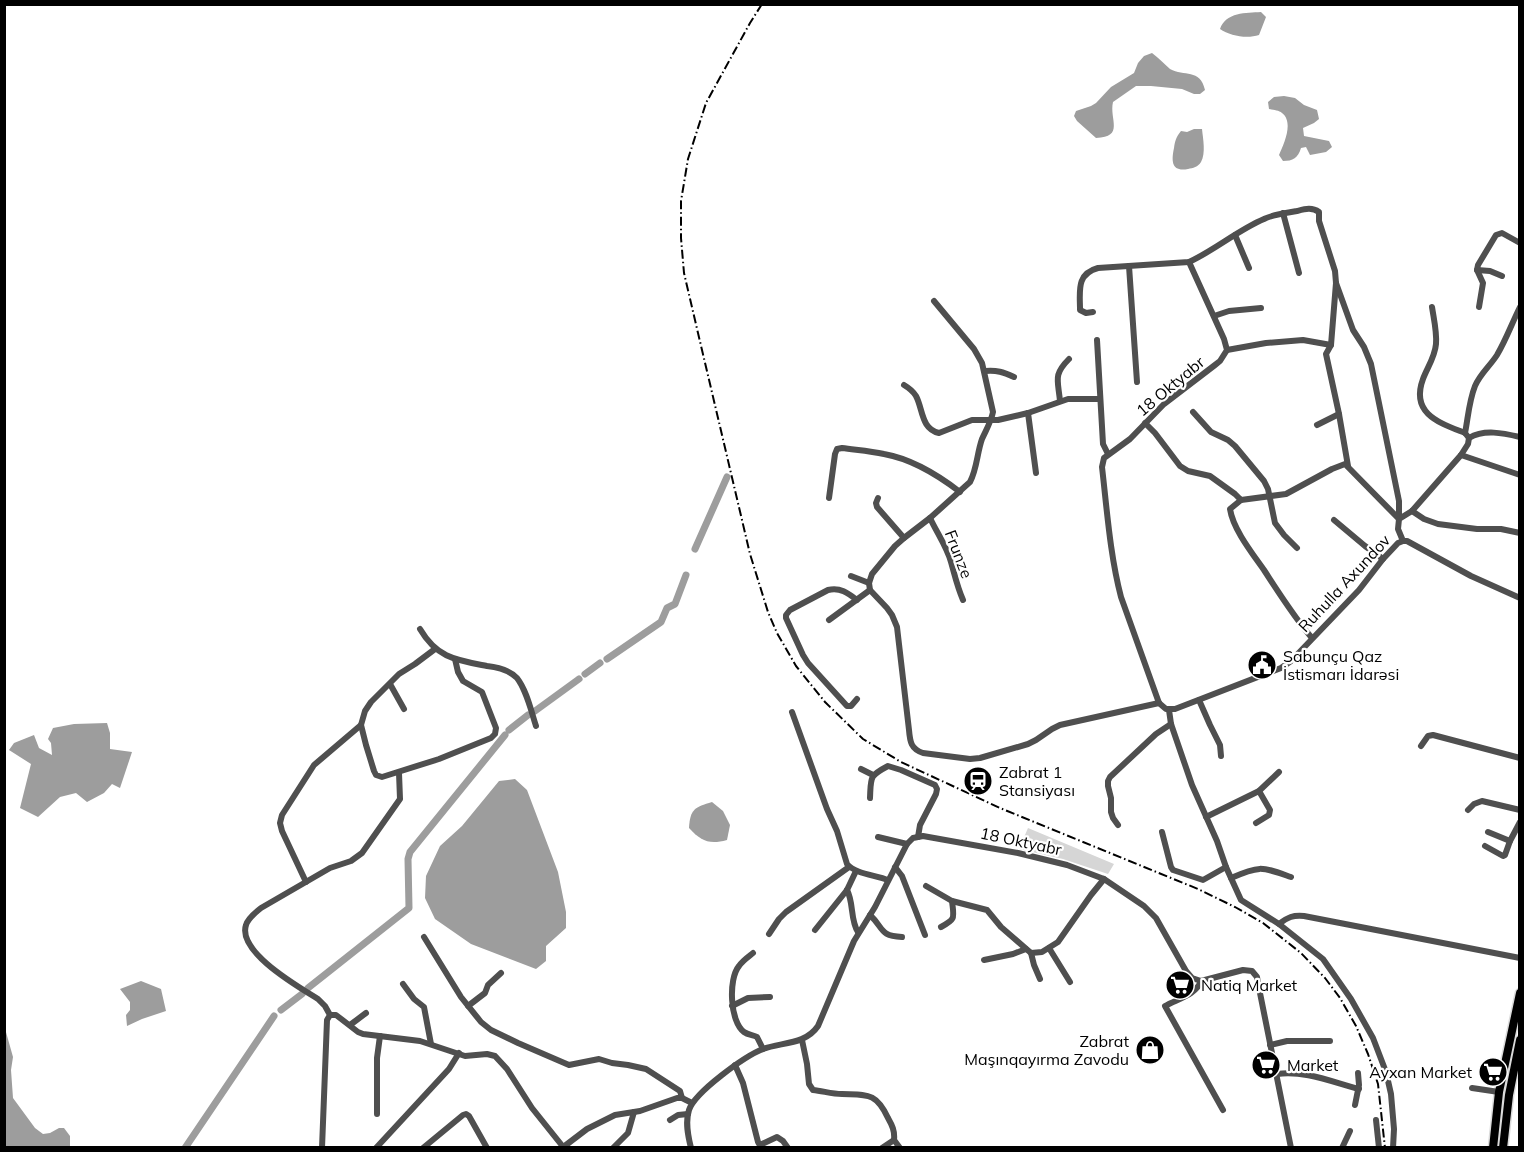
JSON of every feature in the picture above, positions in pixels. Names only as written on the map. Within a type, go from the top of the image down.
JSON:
[{"type":"main road","points":[[1492,1148],[1499,1092],[1520,993]]},
{"type":"main road","points":[[1503,1148],[1509,1095],[1520,1040]]},
{"type":"street","points":[[1093,312],[1086,313],[1080,310],[1080,286],[1083,278],[1089,272],[1098,268],[1189,262],[1265,219],[1283,213],[1307,209],[1316,210],[1319,213],[1319,221],[1335,271],[1331,345],[1326,354],[1348,467]]},
{"type":"street","points":[[1283,213],[1299,273]]},
{"type":"street","points":[[1479,307],[1483,283],[1477,270],[1478,265],[1496,235],[1502,233],[1520,243]]},
{"type":"street","points":[[1235,235],[1249,268]]},
{"type":"street","points":[[1189,262],[1227,350],[1266,343],[1303,340],[1331,345]]},
{"type":"street","points":[[1129,266],[1137,382]]},
{"type":"street","points":[[1477,270],[1490,271],[1502,276]]},
{"type":"street","points":[[1336,283],[1353,330],[1371,364],[1399,501],[1398,529],[1403,540]]},
{"type":"street","points":[[829,620],[857,600],[870,586],[872,574],[895,546],[960,492],[970,482],[973,475],[993,412],[985,371],[974,349],[934,301]]},
{"type":"street","points":[[1400,519],[1412,511],[1468,444],[1472,395],[1480,378],[1500,350],[1520,307]]},
{"type":"street","points":[[1214,316],[1229,311],[1261,308]]},
{"type":"street","points":[[1432,308],[1436,345],[1422,381],[1421,404],[1441,424],[1467,436],[1486,433],[1520,437]]},
{"type":"street","points":[[1097,340],[1103,444],[1108,454],[1104,458],[1102,467],[1112,550],[1123,604],[1159,703],[1169,710],[1171,724],[1190,779],[1241,900],[1279,924],[1323,959],[1362,1016],[1376,1044],[1387,1078],[1393,1112],[1393,1148]]},
{"type":"street","name":"18 Oktyabr","points":[[1108,454],[1130,439],[1164,405],[1220,361],[1227,350]]},
{"type":"street","points":[[1060,401],[1058,374],[1069,359]]},
{"type":"street","points":[[985,371],[1001,371],[1014,377]]},
{"type":"street","points":[[904,385],[915,395],[924,420],[931,430],[939,433],[972,420],[991,420],[1028,413],[1068,399],[1100,399]]},
{"type":"street","points":[[1192,412],[1211,432],[1228,440],[1243,454],[1264,481],[1270,496],[1275,523],[1297,548]]},
{"type":"street","points":[[1028,413],[1036,474]]},
{"type":"street","points":[[1317,425],[1339,414]]},
{"type":"street","points":[[1145,423],[1180,466],[1188,471],[1210,476],[1241,500]]},
{"type":"street","points":[[829,498],[835,454],[837,449],[842,448],[900,458],[936,475],[960,492]]},
{"type":"street","points":[[1461,455],[1520,475]]},
{"type":"street","points":[[1312,638],[1295,618],[1242,537],[1230,509],[1241,500],[1286,494],[1345,464],[1400,519]]},
{"type":"street","points":[[878,498],[877,507],[904,537]]},
{"type":"street","points":[[1412,511],[1438,524],[1477,529],[1501,529],[1520,533]]},
{"type":"street","name":"Frunze","points":[[930,518],[948,552],[963,600]]},
{"type":"street","points":[[1334,520],[1383,559]]},
{"type":"street","name":"Ruhulla Axundov","points":[[1169,710],[1180,708],[1281,668],[1291,661],[1403,540],[1471,576],[1520,598]]},
{"type":"street","points":[[850,576],[870,586],[895,620],[910,740],[916,750],[923,753],[970,759],[980,758],[1036,741],[1060,725],[1159,703]]},
{"type":"street","points":[[857,600],[841,590],[828,590],[790,610],[786,615],[808,663],[847,705],[851,706],[857,699]]},
{"type":"street","points":[[420,629],[435,649],[455,659],[496,667],[516,678],[527,699],[536,726]]},
{"type":"street","points":[[306,882],[282,831],[280,823],[282,816],[314,765],[361,725],[368,706],[399,674],[435,649]]},
{"type":"street","points":[[361,725],[376,775],[382,777],[399,773],[491,738],[496,728],[483,692],[463,681],[455,659]]},
{"type":"street","points":[[390,684],[404,709]]},
{"type":"street","points":[[1200,700],[1209,725],[1220,745],[1221,756]]},
{"type":"street","points":[[792,712],[849,867],[888,880]]},
{"type":"street","points":[[1118,825],[1111,812],[1108,781],[1110,777],[1156,734],[1171,724]]},
{"type":"street","points":[[1421,746],[1428,736],[1433,735],[1520,758]]},
{"type":"street","points":[[691,1148],[688,1114],[692,1103],[700,1094],[735,1065],[763,1049],[802,1040],[814,1032],[858,932],[870,915],[907,844],[918,837],[920,825],[936,794],[936,787],[893,766],[886,767],[871,778],[870,798]]},
{"type":"street","points":[[861,769],[873,775]]},
{"type":"street","points":[[1206,817],[1259,791],[1279,772]]},
{"type":"street","points":[[330,1015],[318,999],[262,961],[250,947],[245,932],[246,925],[252,915],[261,908],[330,868],[356,858],[368,846],[400,799],[399,773]]},
{"type":"street","points":[[1256,823],[1269,814],[1270,810],[1259,791]]},
{"type":"street","points":[[1468,810],[1474,804],[1482,801],[1520,810]]},
{"type":"street","points":[[1485,846],[1505,855],[1520,822]]},
{"type":"street","points":[[1162,832],[1173,870],[1203,880],[1226,867]]},
{"type":"street","points":[[1488,832],[1510,841]]},
{"type":"street","points":[[878,837],[907,844]]},
{"type":"street","name":"18 Oktyabr","points":[[918,837],[1018,853],[1067,865],[1104,879],[1128,894],[1156,918],[1185,971],[1195,980],[1201,981]]},
{"type":"street","points":[[769,934],[786,912],[849,867]]},
{"type":"street","points":[[895,867],[902,876],[925,935]]},
{"type":"street","points":[[1231,878],[1261,868],[1291,877]]},
{"type":"street","points":[[815,930],[848,890],[856,871]]},
{"type":"street","points":[[984,960],[1049,948],[1061,938],[1104,879]]},
{"type":"street","points":[[926,886],[952,902],[987,910],[1001,927],[1029,951],[1040,979]]},
{"type":"street","points":[[848,890],[858,932]]},
{"type":"street","points":[[941,927],[952,921],[954,917],[952,902]]},
{"type":"street","points":[[870,915],[883,932],[889,936],[902,937]]},
{"type":"street","points":[[1279,924],[1295,915],[1304,916],[1520,958]]},
{"type":"street","points":[[424,937],[461,997],[485,1026],[569,1065],[598,1059],[612,1064],[646,1069],[680,1091],[682,1098]]},
{"type":"street","points":[[1049,948],[1070,982]]},
{"type":"street","points":[[753,953],[735,971],[732,1006],[742,1030],[757,1037],[763,1049]]},
{"type":"street","points":[[1223,1110],[1165,1006],[1194,992],[1201,981],[1243,970],[1252,971],[1257,977],[1291,1148]]},
{"type":"street","points":[[468,1006],[485,993],[488,985],[501,973]]},
{"type":"street","points":[[403,984],[414,999],[424,1007],[431,1044]]},
{"type":"street","points":[[732,1006],[748,998],[770,997]]},
{"type":"street","points":[[350,1025],[366,1013]]},
{"type":"street","points":[[330,1015],[336,1015],[363,1034],[431,1044],[469,1057],[491,1054],[500,1060],[532,1108],[563,1147],[587,1129],[621,1113],[634,1112],[670,1099],[682,1098],[692,1103]]},
{"type":"street","points":[[322,1148],[327,1020],[330,1015]]},
{"type":"street","points":[[377,1114],[377,1058],[380,1036]]},
{"type":"street","points":[[802,1040],[811,1088],[839,1094],[870,1096],[888,1116],[895,1133],[894,1140],[900,1148]]},
{"type":"street","points":[[1270,1045],[1287,1041],[1330,1041]]},
{"type":"street","points":[[376,1148],[449,1069],[459,1053]]},
{"type":"street","points":[[735,1065],[743,1083],[759,1144],[777,1137],[788,1148]]},
{"type":"street","points":[[1356,1105],[1359,1089],[1358,1073]]},
{"type":"street","points":[[1277,1074],[1303,1074],[1359,1089]]},
{"type":"street","points":[[1472,1088],[1499,1092]]},
{"type":"street","points":[[613,1148],[628,1133],[634,1112]]},
{"type":"street","points":[[423,1148],[466,1114],[488,1148]]},
{"type":"street","points":[[670,1120],[678,1115],[688,1114]]},
{"type":"street","points":[[1376,1120],[1379,1148]]},
{"type":"street","points":[[1342,1148],[1350,1131]]},
{"type":"street","points":[[882,1148],[894,1140]]},
{"type":"shaded area","points":[[1261,12],[1266,17],[1259,35],[1239,36],[1220,29],[1223,23],[1232,16]]},
{"type":"shaded area","points":[[1152,53],[1170,69],[1195,76],[1203,83],[1205,90],[1200,94],[1194,94],[1182,89],[1136,86],[1113,102],[1113,131],[1105,137],[1096,138],[1077,121],[1074,116],[1076,111],[1096,103],[1111,87],[1134,73],[1144,56]]},
{"type":"shaded area","points":[[1274,97],[1295,98],[1304,105],[1317,110],[1319,119],[1303,128],[1304,136],[1329,141],[1332,147],[1326,152],[1310,155],[1306,147],[1301,148],[1295,158],[1283,161],[1279,155],[1287,133],[1286,117],[1281,112],[1269,109],[1268,102]]},
{"type":"shaded area","points":[[1202,129],[1203,158],[1195,167],[1179,169],[1173,162],[1176,139],[1181,131],[1187,132]]},
{"type":"shaded area","points":[[107,723],[110,733],[110,749],[132,752],[120,788],[112,784],[104,793],[87,802],[76,793],[60,797],[38,817],[20,808],[31,764],[9,750],[14,743],[34,735],[39,748],[52,755],[51,743],[48,739],[53,728],[74,724]]},
{"type":"shaded area","points":[[515,779],[527,790],[558,872],[566,912],[566,928],[546,946],[546,961],[536,969],[471,944],[435,919],[425,898],[426,876],[440,846],[462,826],[499,781]]},
{"type":"shaded area","points":[[712,802],[723,811],[730,825],[727,840],[706,841],[689,828],[694,810]]},
{"type":"shaded area","points":[[1028,828],[1114,864],[1108,874],[1063,859],[1019,849]]},
{"type":"shaded area","points":[[141,981],[161,989],[166,1011],[127,1026],[126,1015],[130,1010],[130,1002],[120,989]]},
{"type":"shaded area","points":[[4,1025],[13,1057],[11,1070],[13,1098],[35,1128],[43,1134],[64,1128],[70,1136],[70,1147],[5,1147]]},
{"type":"waterway","points":[[695,549],[727,477]]},
{"type":"waterway","points":[[607,659],[661,622],[667,608],[675,604],[686,575]]},
{"type":"waterway","points":[[585,674],[600,663]]},
{"type":"waterway","points":[[535,711],[579,679]]},
{"type":"waterway","points":[[509,730],[528,715]]},
{"type":"waterway","points":[[308,988],[409,908],[408,859],[410,852],[505,735]]},
{"type":"waterway","points":[[281,1010],[302,994]]},
{"type":"waterway","points":[[185,1148],[274,1016]]},
{"type":"railway","points":[[762,4],[706,103],[688,159],[681,201],[681,238],[684,273],[750,554],[777,633],[796,666],[825,702],[863,739],[901,762],[1000,808],[1198,889],[1235,907],[1263,923],[1301,953],[1325,978],[1356,1026],[1378,1084],[1385,1148]]},
{"type":"place","name":"Sabunçu Qaz İstismarı İdarəsi","points":[[1262,665]]},
{"type":"place","name":"Zabrat 1 Stansiyası","points":[[978,781]]},
{"type":"place","name":"Natiq Market","points":[[1180,985]]},
{"type":"place","name":"Zabrat Maşınqayırma Zavodu","points":[[1150,1050]]},
{"type":"place","name":"Market","points":[[1266,1065]]},
{"type":"place","name":"Ayxan Market","points":[[1493,1072]]}]
